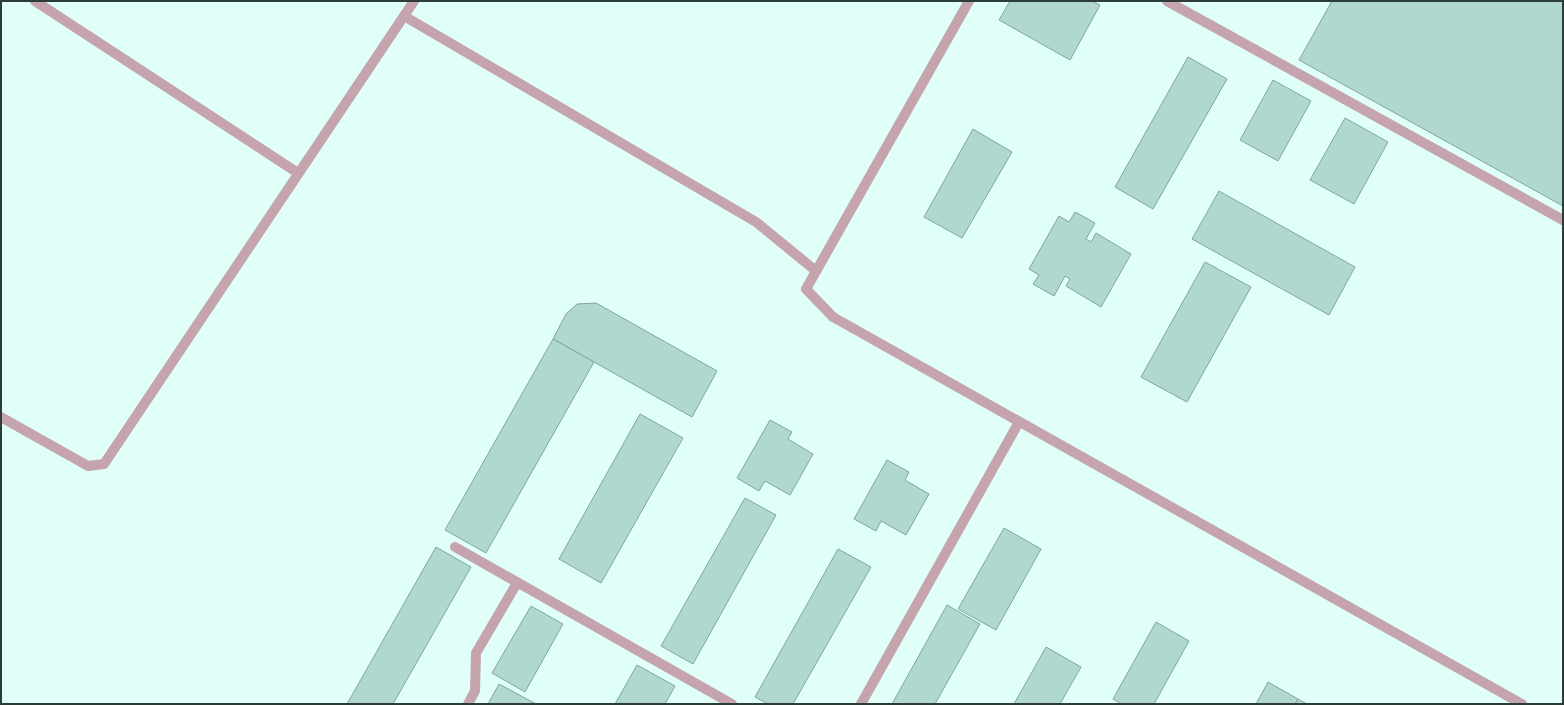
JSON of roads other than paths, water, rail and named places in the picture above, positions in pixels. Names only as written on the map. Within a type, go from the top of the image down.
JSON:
[{"type":"street","points":[[35,1],[298,174]]},
{"type":"street","points":[[1,417],[88,466],[104,464],[414,1]]},
{"type":"street","points":[[969,1],[806,289],[833,317],[1522,704]]},
{"type":"street","points":[[1166,1],[1563,220]]},
{"type":"street","points":[[404,16],[756,222],[816,271]]},
{"type":"street","points":[[861,704],[1019,422]]},
{"type":"street","points":[[455,548],[732,704]]},
{"type":"street","points":[[468,704],[475,690],[476,653],[517,583]]}]
